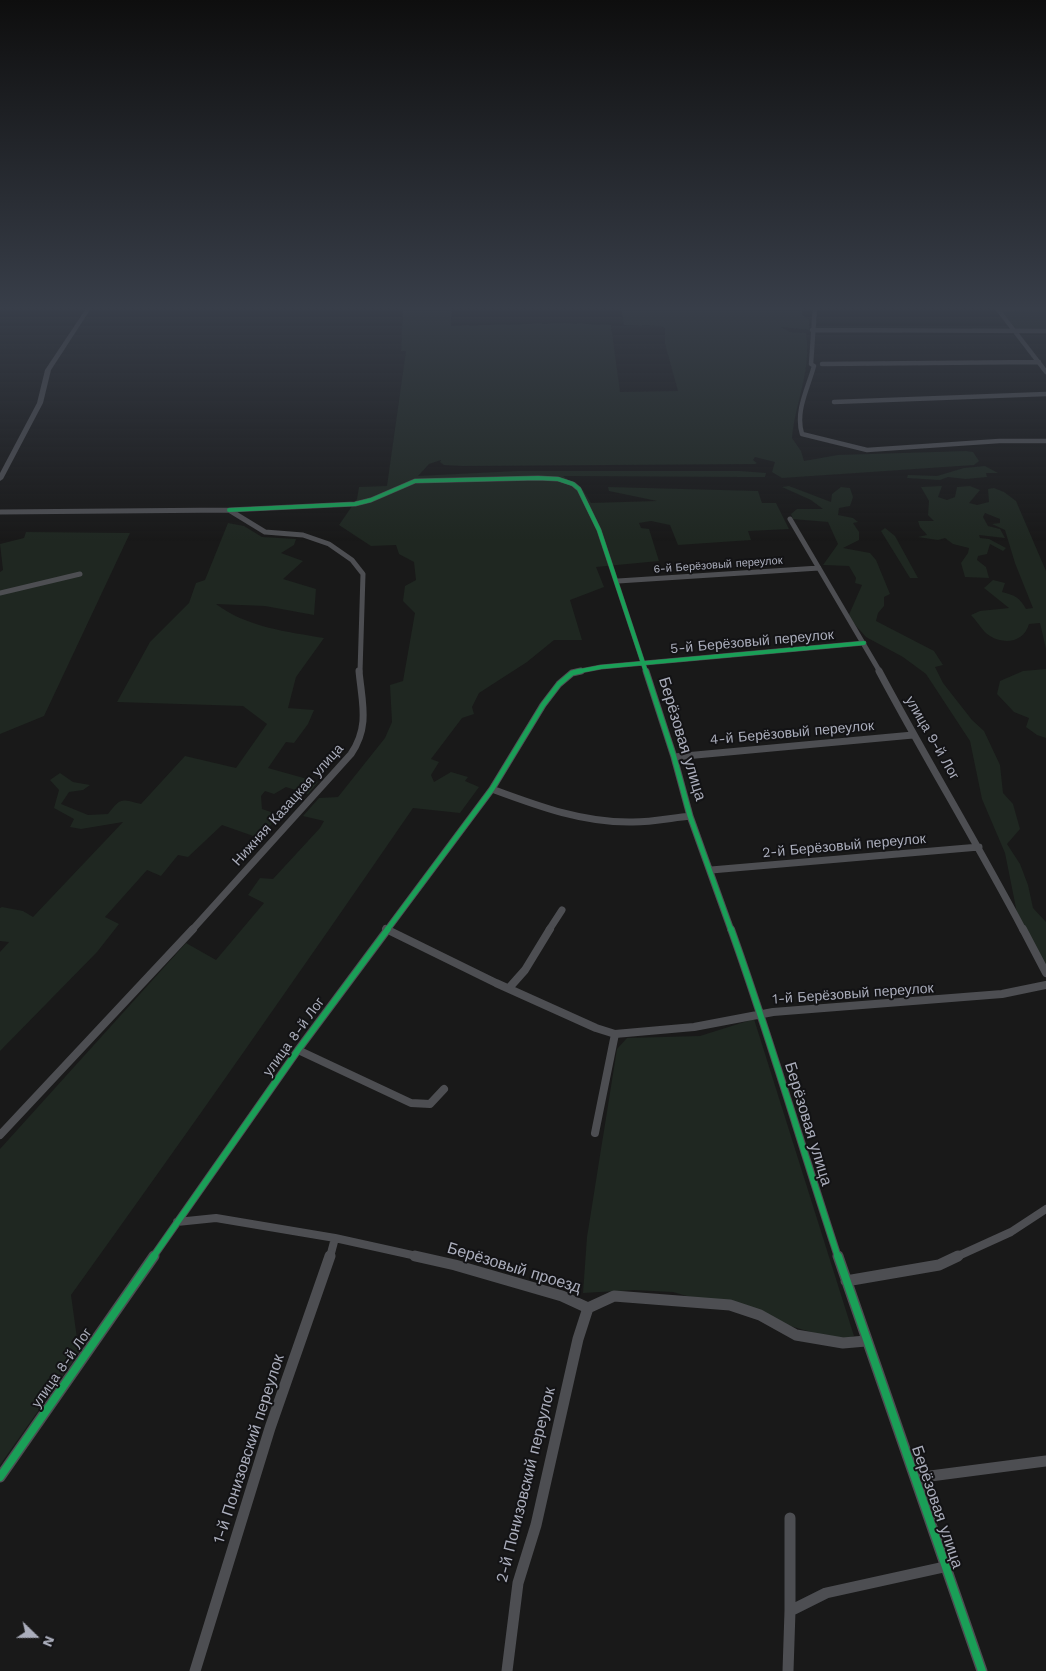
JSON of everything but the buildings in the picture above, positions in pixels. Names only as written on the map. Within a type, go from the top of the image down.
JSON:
[{"type":"street","points":[[0,479],[40,404],[44,385]]},
{"type":"street","points":[[809,385],[803,396],[799,428],[802,434],[867,450],[1006,441],[1046,441]]},
{"type":"street","points":[[834,402],[1046,394]]},
{"type":"street","name":"Берёзовая улица","points":[[229,510],[355,504],[371,500],[416,481],[558,479],[573,484],[579,489],[599,530],[618,582],[642,663],[674,757],[690,816],[762,1014],[789,1108],[866,1341],[915,1478],[944,1568],[982,1671]]},
{"type":"street","name":"Нижняя Казацкая улица","points":[[0,512],[229,510],[265,532],[302,535],[324,541],[357,564],[363,574],[358,668],[364,721],[361,739],[336,773],[223,897],[0,1135]]},
{"type":"street","name":"улица 9-й Лог","points":[[790,519],[864,643],[913,735],[979,846],[1046,973]]},
{"type":"street","name":"6-й Берёзовый переулок","points":[[618,582],[819,568]]},
{"type":"street","points":[[0,593],[80,574]]},
{"type":"street","name":"5-й Берёзовый переулок","points":[[642,663],[864,643]]},
{"type":"street","name":"улица 8-й Лог","points":[[0,1477],[298,1050],[386,929],[492,789],[543,705],[559,684],[572,673],[581,670],[642,663]]},
{"type":"street","name":"4-й Берёзовый переулок","points":[[674,757],[913,735]]},
{"type":"street","points":[[492,789],[570,816],[599,821],[626,822],[690,816]]},
{"type":"street","name":"2-й Берёзовый переулок","points":[[711,870],[979,846]]},
{"type":"street","points":[[509,988],[525,970],[562,910]]},
{"type":"street","name":"1-й Берёзовый переулок","points":[[386,929],[596,1028],[616,1034],[694,1027],[762,1014],[818,1007],[916,1002],[1002,994],[1046,984]]},
{"type":"street","points":[[596,1133],[616,1034]]},
{"type":"street","points":[[298,1050],[411,1103],[430,1104],[444,1089]]},
{"type":"street","points":[[846,1281],[939,1265],[1011,1232],[1046,1209]]},
{"type":"street","name":"Берёзовый проезд","points":[[177,1222],[216,1218],[334,1238],[455,1265],[518,1285],[562,1296],[588,1308],[614,1296],[730,1305],[760,1315],[796,1335],[842,1343],[866,1341]]},
{"type":"street","name":"1-й Понизовский переулок","points":[[195,1671],[270,1428],[324,1278],[334,1238]]},
{"type":"street","name":"2-й Понизовский переулок","points":[[508,1671],[513,1609],[518,1583],[536,1526],[578,1339],[588,1308]]},
{"type":"street","points":[[915,1478],[1046,1461]]},
{"type":"street","points":[[788,1671],[790,1518]]},
{"type":"street","points":[[790,1611],[826,1593],[944,1568]]},
{"type":"shaded area","points":[[401,385],[619,385],[620,392],[678,391],[676,385],[802,385],[792,438],[801,451],[804,461],[838,455],[966,451],[973,452],[979,461],[974,465],[782,478],[772,472],[775,462],[755,457],[753,460],[757,463],[755,464],[463,466],[444,465],[440,462],[441,460],[429,464],[418,476],[517,471],[740,471],[766,473],[765,477],[563,476],[583,490],[591,503],[657,501],[609,491],[608,487],[758,491],[762,503],[776,503],[789,529],[748,531],[751,540],[678,545],[670,525],[651,521],[639,523],[641,528],[649,529],[659,561],[596,567],[604,587],[570,600],[582,640],[554,640],[527,662],[479,693],[472,707],[474,714],[462,718],[431,759],[439,762],[431,775],[434,782],[451,772],[468,777],[465,781],[479,787],[460,813],[413,808],[243,1053],[71,1295],[79,1353],[0,1465],[0,1149],[186,943],[216,960],[264,903],[248,895],[260,878],[273,879],[320,828],[324,821],[303,816],[319,798],[338,797],[385,738],[392,722],[390,685],[403,681],[415,613],[403,601],[405,586],[416,580],[414,562],[399,554],[396,545],[371,546],[339,525],[357,499],[359,487],[387,486]]},
{"type":"shaded area","points":[[985,466],[998,473],[986,473],[987,477],[966,479],[948,477],[940,480],[907,478],[908,475],[937,476],[964,468]]},
{"type":"shaded area","points":[[789,486],[831,502],[832,494],[841,487],[850,488],[853,497],[850,506],[839,508],[838,515],[853,518],[858,522],[853,523],[859,532],[859,540],[843,548],[870,553],[876,560],[890,594],[884,597],[884,606],[878,613],[876,621],[934,651],[943,665],[935,667],[943,683],[972,720],[984,731],[1000,765],[1003,793],[1013,804],[1020,829],[1007,844],[1020,864],[1028,885],[1033,908],[1046,922],[1046,968],[1017,913],[1005,853],[982,799],[970,741],[926,674],[903,657],[866,637],[848,617],[862,585],[855,583],[856,578],[849,566],[823,565],[838,544],[828,522],[793,519],[791,514],[797,509],[823,509],[811,500],[782,487]]},
{"type":"shaded area","points":[[942,486],[938,497],[947,500],[955,497],[957,487],[970,486],[980,490],[969,503],[977,505],[989,502],[988,489],[994,488],[1004,492],[1016,501],[1046,571],[1046,649],[1040,623],[1029,624],[1023,635],[1008,641],[996,639],[987,634],[971,615],[980,611],[1009,608],[984,588],[993,580],[1005,583],[1002,592],[1017,597],[1026,609],[1033,608],[1015,563],[1005,530],[992,524],[1000,523],[1000,519],[985,513],[983,517],[988,526],[1000,529],[1005,538],[979,535],[980,538],[989,539],[1006,548],[1003,551],[990,544],[987,554],[978,556],[977,560],[986,567],[989,578],[965,577],[961,563],[969,548],[953,544],[945,538],[938,540],[918,537],[927,535],[920,527],[918,521],[934,521],[928,515],[929,501],[921,487]]},
{"type":"shaded area","points":[[228,523],[244,526],[262,537],[296,539],[294,545],[281,553],[303,561],[283,579],[316,589],[314,615],[265,606],[216,604],[240,618],[254,623],[282,631],[324,638],[296,677],[288,708],[314,710],[308,724],[294,743],[286,742],[268,768],[318,782],[308,794],[286,787],[274,794],[265,791],[261,796],[262,809],[280,815],[259,838],[222,825],[188,857],[178,855],[161,876],[147,870],[105,917],[119,924],[97,952],[0,1051],[0,952],[9,942],[0,941],[0,908],[23,911],[33,917],[123,822],[81,829],[70,827],[74,819],[54,808],[59,790],[50,780],[60,773],[73,782],[90,785],[83,790],[69,792],[61,804],[88,815],[108,814],[119,802],[125,800],[141,804],[185,756],[236,768],[267,724],[243,706],[117,702],[150,642],[189,603],[196,583],[205,580]]},
{"type":"shaded area","points":[[885,528],[895,536],[918,578],[910,578],[881,531]]},
{"type":"shaded area","points":[[26,532],[130,533],[44,716],[0,734],[0,572],[3,570],[0,544],[24,538]]},
{"type":"shaded area","points":[[1046,669],[1046,738],[1037,735],[1026,727],[1029,718],[1014,712],[997,694],[1000,681],[1023,671]]},
{"type":"shaded area","points":[[754,1019],[854,1336],[842,1341],[673,1292],[634,1290],[583,1293],[587,1237],[617,1049],[627,1038],[700,1036]]},
{"type":"cycle path","points":[[229,510],[355,504],[371,500],[415,481],[538,478],[558,479],[573,484],[579,489],[599,530],[674,757],[690,816],[767,1029],[789,1108],[866,1341],[982,1671]]},
{"type":"cycle path","points":[[0,1477],[298,1050],[492,789],[543,705],[559,684],[572,673],[601,667],[864,643]]}]
